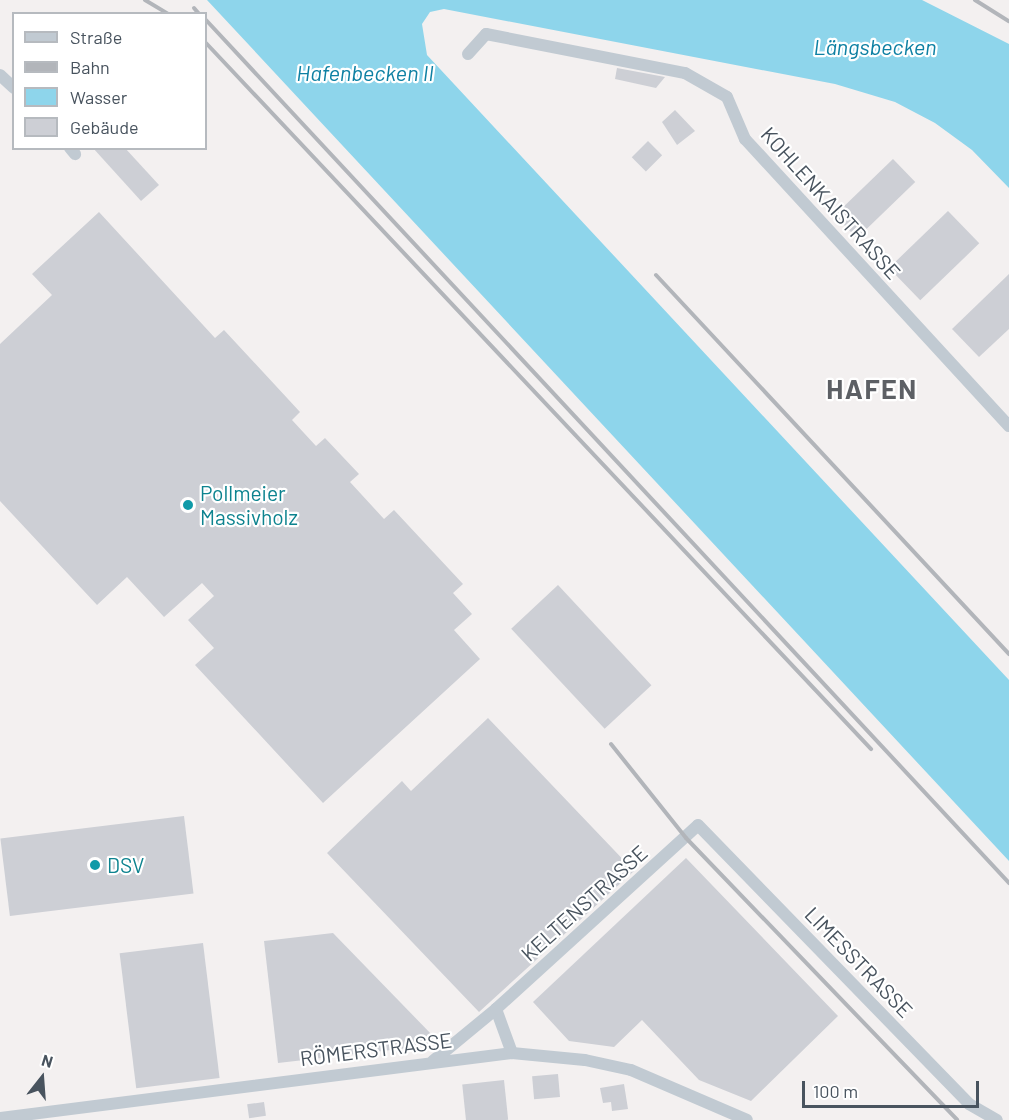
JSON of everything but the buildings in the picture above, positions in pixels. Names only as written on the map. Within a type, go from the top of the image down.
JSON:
[{"type":"street","name":"KOHLENKAISTRASSE","points":[[468,54],[486,34],[686,73],[727,97],[745,139],[1009,426]]},
{"type":"street","points":[[0,75],[12,86]]},
{"type":"street","name":"KELTENSTRASSE","points":[[434,1061],[496,1010],[698,825]]},
{"type":"street","name":"LIMESSTRASSE","points":[[698,825],[969,1104],[997,1120]]},
{"type":"street","points":[[496,1010],[512,1053]]},
{"type":"street","name":"RÖMERSTRASSE","points":[[0,1118],[434,1061],[512,1053],[585,1060],[631,1070],[747,1120]]},
{"type":"water","name":"Hafenbecken II","points":[[207,0],[922,0],[1009,44],[1009,188],[972,150],[935,123],[895,102],[835,84],[444,9],[430,12],[422,24],[427,55],[1009,680],[1009,861]]},
{"type":"railway","points":[[145,0],[165,12]]},
{"type":"railway","points":[[975,0],[1009,21]]},
{"type":"railway","points":[[194,8],[197,12]]},
{"type":"railway","points":[[207,21],[1009,883]]},
{"type":"railway","points":[[207,44],[871,749]]},
{"type":"railway","points":[[656,275],[1009,654]]},
{"type":"railway","points":[[611,744],[686,838],[957,1120]]},
{"type":"place","name":"Pollmeier Massivholz","points":[[188,505]]},
{"type":"place","name":"DSV","points":[[95,865]]},
{"type":"district","name":"HAFEN","points":[[872,389]]},
{"type":"water label","name":"Längsbecken","points":[[875,47]]}]
